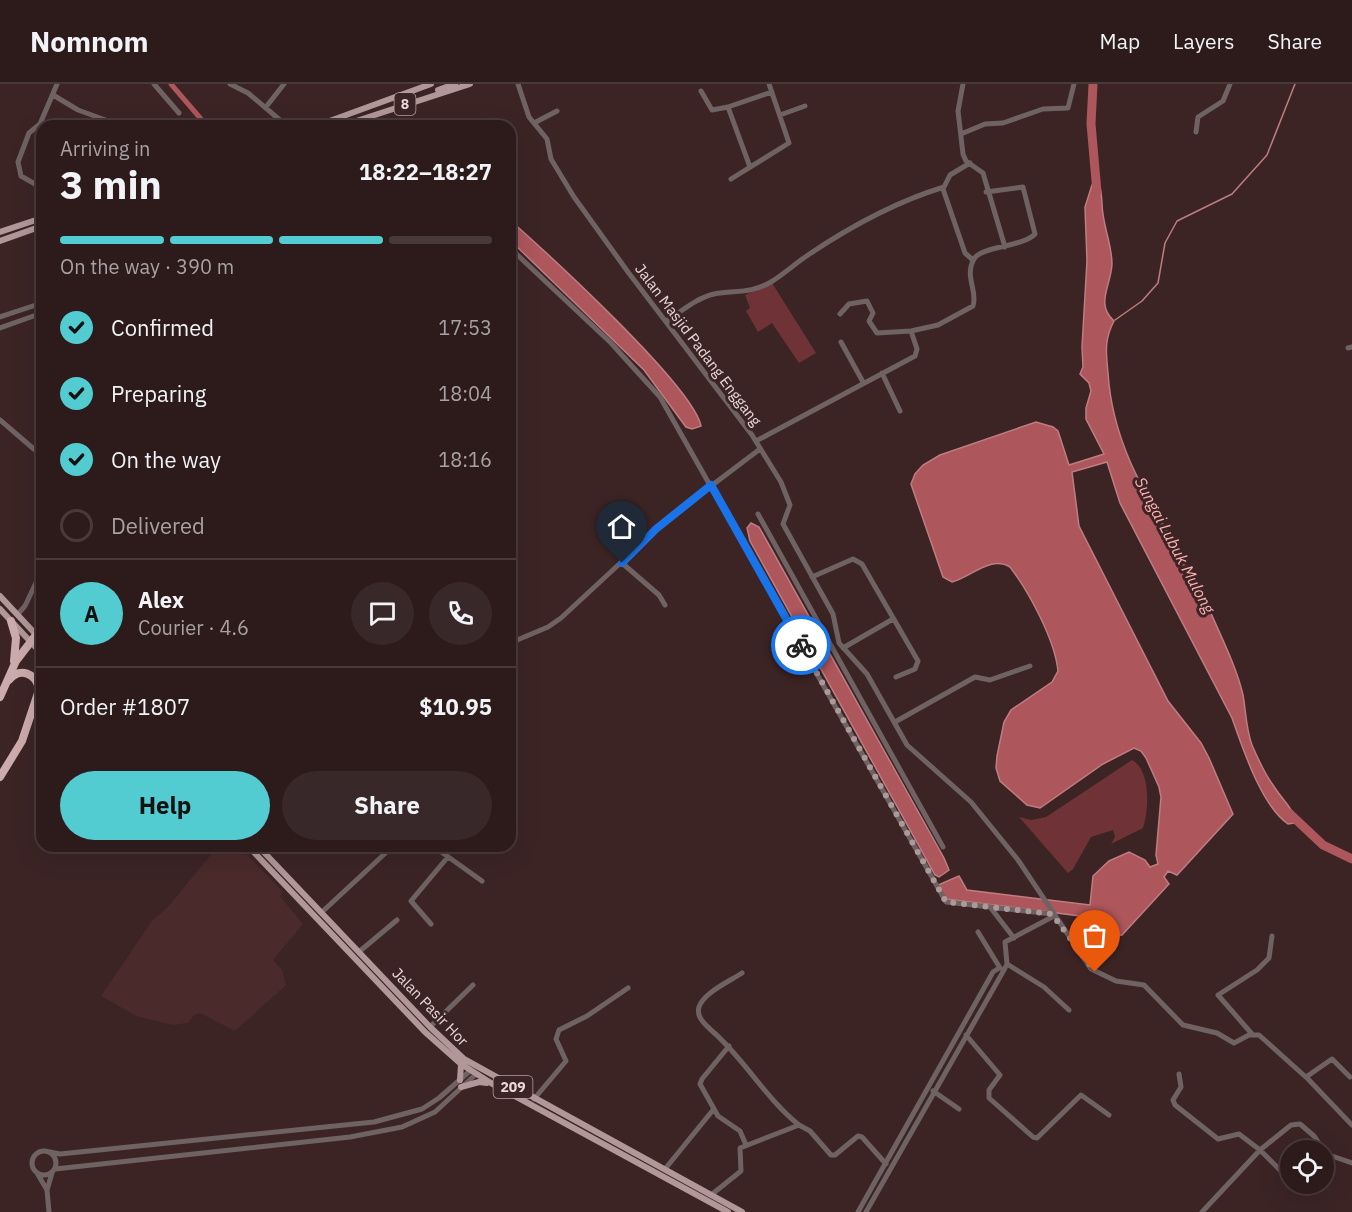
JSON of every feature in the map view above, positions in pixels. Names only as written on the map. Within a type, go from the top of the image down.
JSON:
[{"type":"highway","points":[[0,697],[16,647],[14,618]]},
{"type":"highway","points":[[7,680],[36,639]]},
{"type":"highway","points":[[7,680],[15,674],[27,673],[36,680]]},
{"type":"highway","points":[[0,777],[17,750],[36,702]]},
{"type":"main road","points":[[401,105],[455,84]]},
{"type":"main road","name":"8","points":[[358,120],[470,84]]},
{"type":"main road","name":"8","points":[[332,120],[428,85]]},
{"type":"main road","points":[[0,232],[36,220]]},
{"type":"main road","points":[[0,241],[36,228]]},
{"type":"main road","points":[[0,596],[14,618]]},
{"type":"main road","points":[[0,609],[14,618],[36,639]]},
{"type":"main road","name":"Jalan Pasir Hor","points":[[254,852],[425,1032],[461,1064],[491,1083],[728,1212]]},
{"type":"main road","name":"Jalan Pasir Hor","points":[[264,852],[360,951],[430,1028],[464,1059],[742,1212]]},
{"type":"main road","points":[[461,1064],[460,1083],[491,1083]]},
{"type":"street","points":[[42,120],[57,84]]},
{"type":"street","points":[[154,84],[179,113]]},
{"type":"street","points":[[230,84],[248,93],[280,120]]},
{"type":"street","points":[[266,107],[284,84]]},
{"type":"street","name":"Jalan Masjid Padang Enggang","points":[[518,84],[526,112],[547,139],[551,159],[574,197],[756,441],[788,497],[790,505],[783,524],[835,620],[836,635],[843,648],[863,669],[910,748],[971,802],[1018,860],[1091,969],[1116,981],[1144,985],[1183,1024],[1217,1033],[1234,1043],[1252,1034]]},
{"type":"street","points":[[731,179],[789,144],[769,84]]},
{"type":"street","points":[[963,84],[958,102],[963,154],[970,164],[983,173],[986,192],[1005,247]]},
{"type":"street","points":[[961,134],[985,124],[1003,123],[1043,109],[1068,108],[1074,84]]},
{"type":"street","points":[[1196,132],[1198,117],[1223,101],[1230,84]]},
{"type":"street","points":[[701,91],[712,110],[772,92]]},
{"type":"street","points":[[53,95],[78,110],[106,120]]},
{"type":"street","points":[[780,115],[805,106]]},
{"type":"street","points":[[728,107],[750,167]]},
{"type":"street","points":[[534,123],[557,111]]},
{"type":"street","points":[[36,127],[29,133],[18,162],[21,176],[36,185]]},
{"type":"street","points":[[970,164],[950,175],[944,187],[965,253],[973,260]]},
{"type":"street","points":[[666,321],[693,303],[712,295],[746,292],[771,282],[811,253],[883,210],[906,199],[944,187]]},
{"type":"street","points":[[840,314],[849,304],[867,301],[873,313],[869,321],[877,333],[910,331],[938,325],[973,306],[975,299],[969,277],[973,260],[981,254],[1035,234],[1023,187],[986,192]]},
{"type":"street","points":[[516,254],[611,343],[660,397],[946,902],[1052,914]]},
{"type":"street","points":[[0,317],[36,305]]},
{"type":"street","points":[[0,327],[36,315]]},
{"type":"street","points":[[756,441],[916,354],[910,331]]},
{"type":"street","points":[[841,342],[863,382]]},
{"type":"street","points":[[882,374],[900,411]]},
{"type":"street","points":[[0,420],[36,451]]},
{"type":"street","points":[[516,640],[548,627],[561,618],[656,529],[760,449]]},
{"type":"street","points":[[758,514],[943,847]]},
{"type":"street","points":[[812,577],[853,559],[860,561],[918,665],[915,669],[896,677]]},
{"type":"street","points":[[622,563],[659,595],[666,605]]},
{"type":"street","points":[[14,618],[25,606],[36,583]]},
{"type":"street","points":[[843,648],[893,619]]},
{"type":"street","points":[[895,723],[975,677],[990,680],[1030,666]]},
{"type":"street","points":[[322,912],[387,852]]},
{"type":"street","points":[[440,852],[482,881]]},
{"type":"street","points":[[431,924],[411,902],[447,858]]},
{"type":"street","points":[[990,907],[1014,938]]},
{"type":"street","points":[[866,1212],[1003,967],[1004,945],[1052,914]]},
{"type":"street","points":[[360,951],[397,920]]},
{"type":"street","points":[[978,932],[1003,967],[1044,987],[1069,1010]]},
{"type":"street","points":[[1272,936],[1269,958],[1257,970],[1218,995],[1252,1034],[1265,1039],[1352,1125]]},
{"type":"street","points":[[858,1212],[993,972],[1003,967]]},
{"type":"street","points":[[742,973],[708,996],[698,1009],[699,1017],[729,1046],[785,1112],[799,1125],[810,1131],[831,1155],[862,1137],[886,1164]]},
{"type":"street","points":[[430,1028],[473,985]]},
{"type":"street","points":[[534,1099],[567,1061],[556,1039],[559,1030],[587,1016],[628,988]]},
{"type":"street","points":[[966,1035],[1000,1075],[988,1090],[989,1098],[1032,1137],[1037,1138],[1082,1095],[1109,1115]]},
{"type":"street","points":[[729,1046],[701,1081],[714,1110],[725,1123],[740,1131],[746,1144]]},
{"type":"street","points":[[1306,1077],[1332,1059],[1350,1077]]},
{"type":"street","points":[[47,1190],[32,1164],[33,1157],[39,1152],[60,1154],[268,1134],[349,1126],[400,1117],[433,1102],[473,1072]]},
{"type":"street","points":[[1179,1074],[1181,1087],[1173,1100],[1174,1105],[1218,1139],[1239,1134],[1260,1150],[1280,1170]]},
{"type":"street","points":[[37,1173],[47,1175],[54,1170],[350,1137],[402,1127],[435,1112],[460,1083]]},
{"type":"street","points":[[928,1088],[959,1109]]},
{"type":"street","points":[[665,1169],[714,1110]]},
{"type":"street","points":[[1202,1212],[1260,1150],[1291,1125],[1300,1124],[1314,1136],[1326,1154],[1352,1163]]},
{"type":"street","points":[[711,1195],[741,1171],[738,1152],[746,1144],[799,1125]]},
{"type":"street","points":[[268,1134],[269,1145]]},
{"type":"street","points":[[49,1212],[47,1190],[54,1170],[55,1158],[50,1152]]},
{"type":"shaded area","points":[[1097,181],[1101,188],[1104,219],[1112,256],[1105,301],[1108,315],[1114,321],[1106,346],[1113,407],[1121,438],[1146,495],[1193,577],[1227,650],[1240,684],[1248,733],[1259,761],[1296,819],[1294,823],[1288,824],[1269,804],[1261,790],[1232,718],[1120,503],[1107,462],[1072,472],[1079,526],[1168,701],[1201,743],[1233,814],[1177,875],[1168,871],[1164,877],[1169,884],[1122,935],[1111,936],[1111,945],[1100,941],[1088,917],[946,899],[938,885],[959,876],[967,890],[1090,905],[1093,876],[1109,861],[1129,852],[1145,860],[1150,867],[1158,864],[1156,855],[1161,797],[1146,758],[1141,751],[1134,748],[1103,764],[1040,808],[1027,805],[1000,781],[996,768],[1004,722],[1011,710],[1052,682],[1058,671],[1052,645],[1033,603],[1010,567],[1003,564],[988,565],[952,582],[943,577],[911,484],[915,474],[923,465],[940,455],[1036,422],[1053,427],[1058,431],[1069,465],[1104,454],[1086,419],[1086,408],[1091,391],[1089,383],[1080,374],[1083,367],[1087,261],[1085,207],[1092,185]]},
{"type":"shaded area","points":[[516,226],[585,289],[647,352],[692,407],[701,426],[692,429],[686,427],[644,370],[516,246]]},
{"type":"shaded area","points":[[772,283],[816,353],[799,363],[772,323],[758,332],[746,311],[750,308],[745,295]]},
{"type":"shaded area","points":[[751,523],[759,527],[944,858],[949,870],[939,877],[935,875],[750,541],[747,528]]},
{"type":"shaded area","points":[[1132,760],[1143,772],[1147,791],[1143,828],[1111,844],[1115,837],[1113,830],[1091,837],[1073,869],[1068,873],[1019,817],[1031,820],[1046,817]]},
{"type":"shaded area","points":[[213,852],[245,852],[283,892],[280,896],[303,924],[273,960],[282,970],[286,985],[235,1031],[200,1013],[194,1015],[188,1023],[173,1025],[136,1016],[101,996],[152,921],[168,907]]},
{"type":"waterway","points":[[171,84],[202,120]]},
{"type":"waterway","name":"Sungai Lubuk Mulong","points":[[1093,84],[1091,124],[1097,192]]},
{"type":"waterway","points":[[1115,320],[1142,301],[1158,283],[1165,243],[1177,221],[1232,194],[1267,155],[1295,84]]},
{"type":"waterway","name":"Sungai Lubuk Mulong","points":[[1289,813],[1323,845],[1352,859]]},
{"type":"way so far","points":[[801,645],[946,902],[1052,914],[1095,972]]},
{"type":"route","points":[[622,563],[656,529],[711,485],[801,645]]}]
